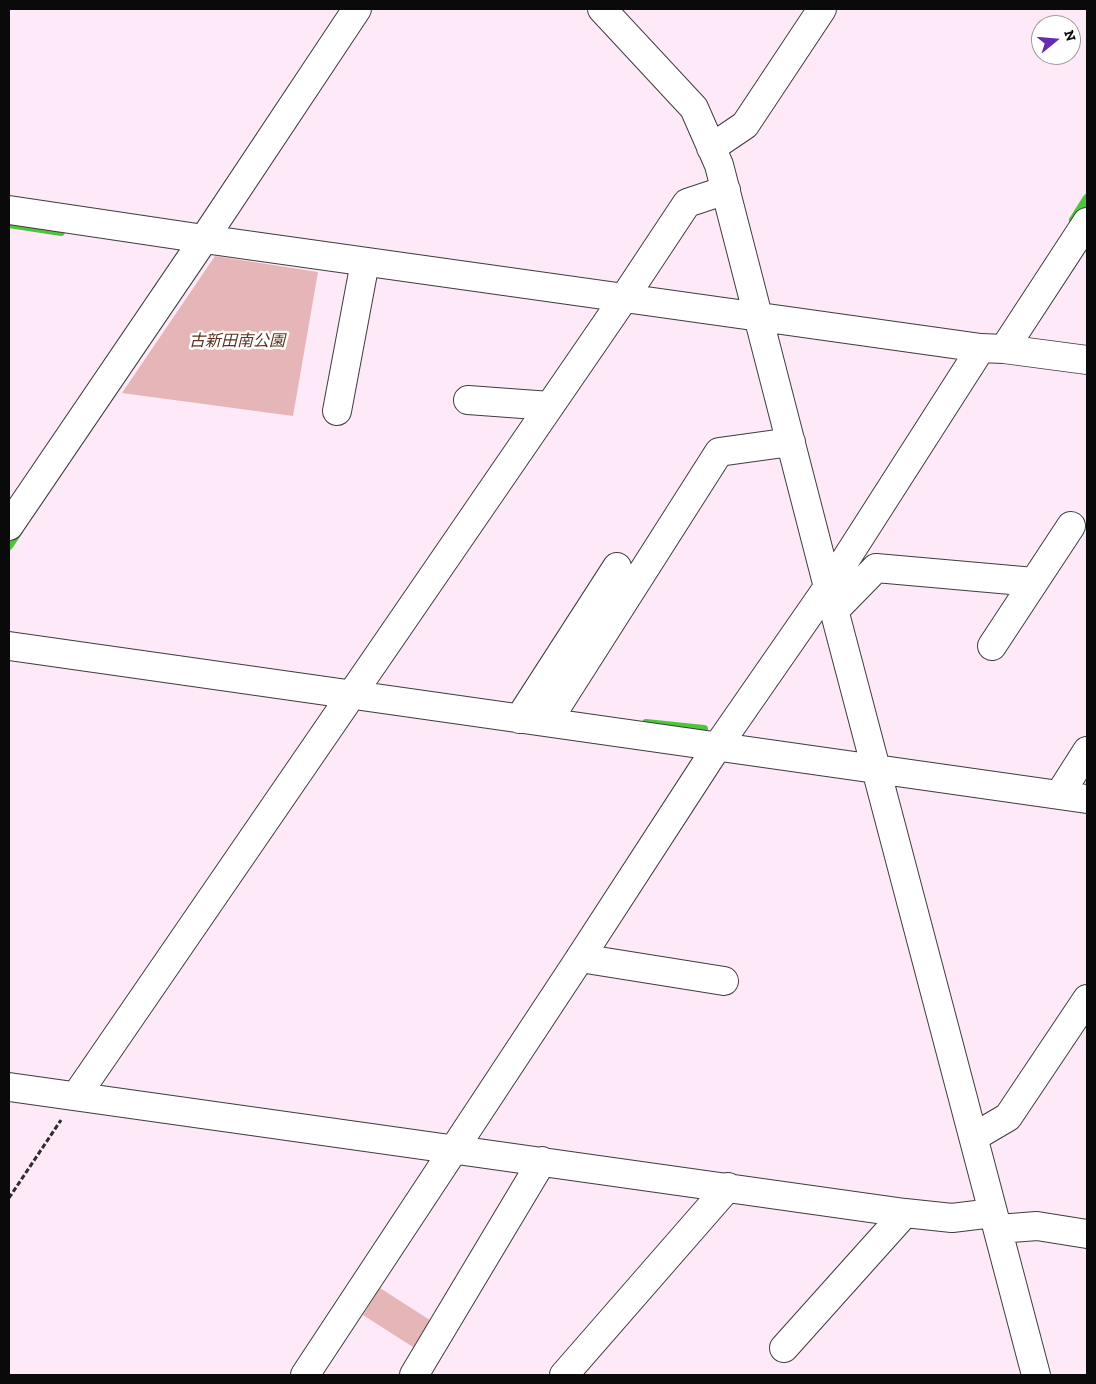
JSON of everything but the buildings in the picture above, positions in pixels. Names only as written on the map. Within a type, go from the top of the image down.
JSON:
[{"type":"street","points":[[9,526],[204,239],[357,9]]},
{"type":"street","points":[[602,9],[694,108],[719,165],[1036,1375]]},
{"type":"street","points":[[711,148],[745,125],[822,9]]},
{"type":"street","points":[[76,1096],[624,298],[686,204],[726,190]]},
{"type":"street","points":[[9,210],[365,262],[992,349],[1087,360]]},
{"type":"street","points":[[305,1375],[580,958],[716,747],[831,598],[992,349],[1087,222]]},
{"type":"street","points":[[337,411],[365,262]]},
{"type":"street","points":[[468,400],[550,406]]},
{"type":"street","points":[[556,708],[719,452],[791,442]]},
{"type":"street","points":[[992,646],[1071,526]]},
{"type":"street","points":[[519,719],[617,567]]},
{"type":"street","points":[[831,598],[876,568],[1034,582]]},
{"type":"street","points":[[9,646],[876,770],[1069,791],[1087,751]]},
{"type":"street","points":[[580,958],[724,981]]},
{"type":"street","points":[[974,1137],[1008,1117],[1087,999]]},
{"type":"street","points":[[9,1087],[905,1212],[996,1221],[1087,1234]]},
{"type":"street","points":[[414,1375],[542,1161]]},
{"type":"street","points":[[564,1375],[728,1187]]},
{"type":"street","points":[[784,1348],[905,1212]]},
{"type":"path","points":[[9,1198],[76,1096]]},
{"type":"green space","name":"古新田南公園","points":[[215,256],[318,272],[293,416],[122,393]]},
{"type":"green space","points":[[380,1288],[433,1322],[416,1349],[363,1315]]},
{"type":"waterway","points":[[1073,220],[1087,198]]},
{"type":"waterway","points":[[9,224],[61,232]]},
{"type":"waterway","points":[[9,546],[19,531]]},
{"type":"waterway","points":[[646,723],[704,729]]}]
